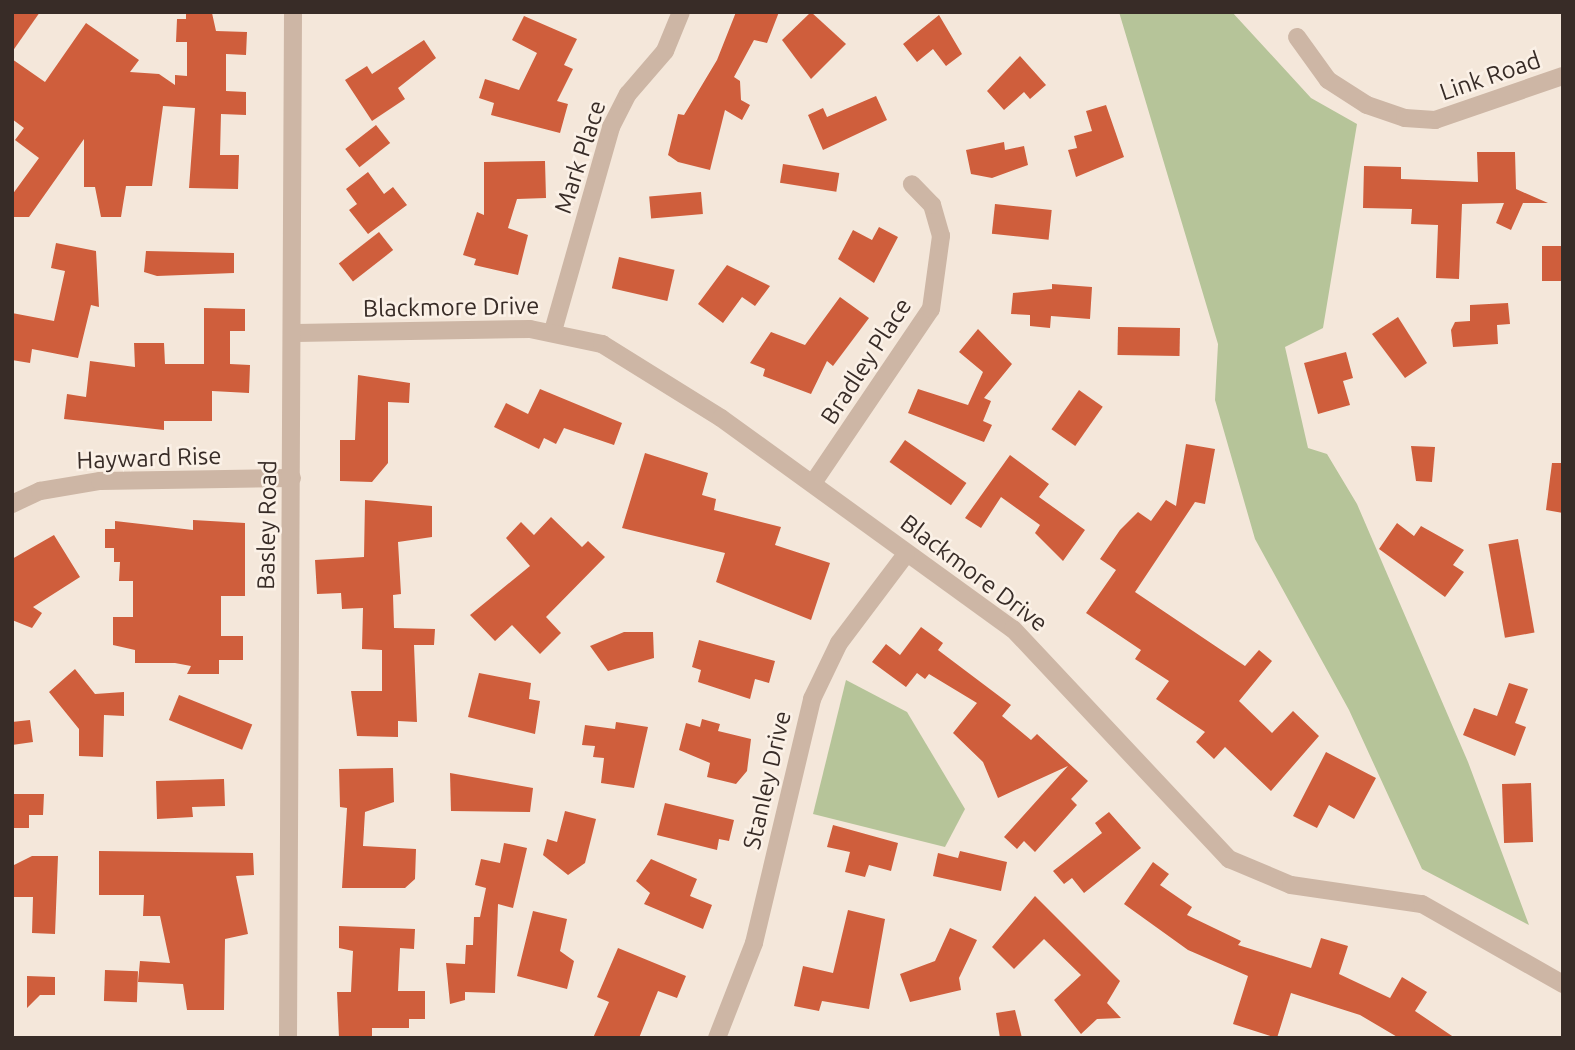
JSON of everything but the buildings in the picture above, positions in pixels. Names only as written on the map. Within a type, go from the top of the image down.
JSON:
[{"type":"street","name":"Basley Road","points":[[288,1038],[292,478],[296,333],[293,12]]},
{"type":"street","name":"Mark Place","points":[[553,331],[611,127],[628,94],[665,51],[681,12]]},
{"type":"street","name":"Link Road","points":[[1297,37],[1328,80],[1367,105],[1405,118],[1435,120],[1563,76]]},
{"type":"street","name":"Bradley Place","points":[[813,483],[931,309],[941,236],[932,205],[912,184]]},
{"type":"street","name":"Blackmore Drive","points":[[296,333],[553,331],[631,359],[813,483],[1040,652],[1229,859],[1291,885],[1422,904],[1563,984]]},
{"type":"street","name":"Hayward Rise","points":[[12,504],[40,491],[100,481],[292,478]]},
{"type":"street","name":"Stanley Drive","points":[[717,1038],[754,943],[812,699],[839,643],[906,554]]},
{"type":"green space","points":[[1119,12],[1232,12],[1311,98],[1357,124],[1323,328],[1285,347],[1308,448],[1327,454],[1357,504],[1468,762],[1529,925],[1422,869],[1349,710],[1255,539],[1215,400],[1218,344]]},
{"type":"green space","points":[[846,680],[907,712],[965,809],[945,847],[813,814]]}]
